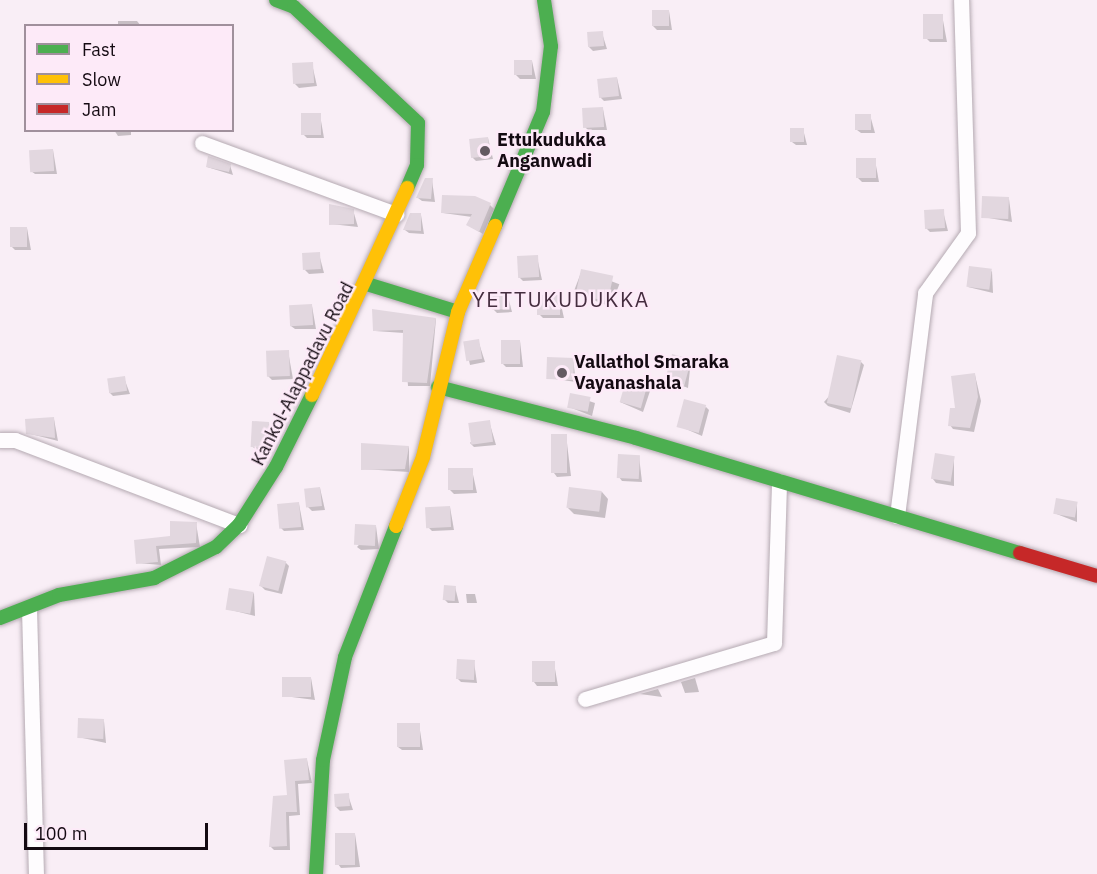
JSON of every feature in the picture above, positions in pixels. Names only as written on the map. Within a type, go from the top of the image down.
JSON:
[{"type":"street","points":[[276,0],[294,7],[418,123],[417,165],[367,284]]},
{"type":"street","points":[[316,874],[323,760],[345,657],[423,457],[438,387],[458,312],[543,112],[550,58],[543,0]]},
{"type":"street","points":[[897,516],[925,293],[968,233],[960,0]]},
{"type":"street","points":[[202,143],[396,214]]},
{"type":"street","name":"Kankol-Alappadavu Road","points":[[0,618],[59,595],[154,578],[216,547],[239,525],[276,467],[367,284],[458,312]]},
{"type":"street","points":[[438,387],[779,481],[1097,576]]},
{"type":"street","points":[[0,440],[15,440],[239,525]]},
{"type":"street","points":[[585,699],[774,644],[779,481]]},
{"type":"street","points":[[29,608],[36,874]]},
{"type":"building","points":[[652,10],[669,10],[669,26],[652,26]]},
{"type":"building","points":[[923,14],[943,14],[943,39],[923,39]]},
{"type":"building","points":[[603,31],[604,46],[588,47],[587,32]]},
{"type":"building","points":[[514,60],[532,60],[532,75],[514,75]]},
{"type":"building","points":[[313,62],[314,83],[293,84],[292,63]]},
{"type":"building","points":[[617,77],[619,96],[599,98],[597,79]]},
{"type":"building","points":[[603,107],[604,127],[583,128],[582,108]]},
{"type":"building","points":[[301,113],[321,113],[321,135],[301,135]]},
{"type":"building","points":[[855,114],[871,114],[871,130],[855,130]]},
{"type":"building","points":[[790,128],[804,128],[804,142],[790,142]]},
{"type":"building","points":[[488,137],[490,156],[471,158],[469,139]]},
{"type":"building","points":[[53,149],[54,171],[30,172],[29,150]]},
{"type":"building","points":[[208,156],[231,164],[229,172],[206,167]]},
{"type":"building","points":[[856,158],[876,158],[876,178],[856,178]]},
{"type":"building","points":[[425,178],[433,178],[431,199],[416,198]]},
{"type":"building","points":[[442,195],[475,196],[491,203],[479,232],[466,225],[472,214],[441,213]]},
{"type":"building","points":[[982,196],[1009,197],[1008,219],[981,218]]},
{"type":"building","points":[[329,204],[354,209],[354,224],[329,225]]},
{"type":"building","points":[[944,209],[945,228],[925,229],[924,210]]},
{"type":"building","points":[[410,213],[421,213],[421,231],[403,230]]},
{"type":"building","points":[[10,227],[27,227],[27,247],[10,247]]},
{"type":"building","points":[[320,252],[321,269],[303,270],[302,253]]},
{"type":"building","points":[[538,255],[539,277],[518,278],[517,256]]},
{"type":"building","points":[[969,266],[992,269],[989,290],[966,287]]},
{"type":"building","points":[[581,269],[613,276],[608,301],[576,294]]},
{"type":"building","points":[[508,292],[509,309],[492,310],[491,293]]},
{"type":"building","points":[[537,295],[560,295],[560,315],[537,315]]},
{"type":"building","points":[[312,304],[313,325],[290,326],[289,305]]},
{"type":"building","points":[[372,309],[436,318],[427,383],[402,382],[403,330],[373,331]]},
{"type":"building","points":[[479,339],[482,359],[466,361],[463,342]]},
{"type":"building","points":[[501,340],[520,340],[520,364],[501,364]]},
{"type":"building","points":[[289,350],[290,376],[267,377],[266,351]]},
{"type":"building","points":[[672,354],[691,359],[684,386],[665,381]]},
{"type":"building","points":[[837,355],[861,360],[851,408],[827,403]]},
{"type":"building","points":[[547,357],[574,358],[573,380],[546,379]]},
{"type":"building","points":[[975,373],[978,397],[970,428],[948,426],[950,408],[955,408],[951,376]]},
{"type":"building","points":[[125,376],[127,391],[109,393],[107,379]]},
{"type":"building","points":[[626,380],[647,386],[641,408],[620,402]]},
{"type":"building","points":[[570,393],[591,397],[588,412],[567,408]]},
{"type":"building","points":[[684,399],[706,405],[699,433],[676,427]]},
{"type":"building","points":[[54,417],[55,438],[26,434],[25,419]]},
{"type":"building","points":[[490,420],[493,442],[471,445],[468,423]]},
{"type":"building","points":[[252,421],[269,422],[268,448],[251,447]]},
{"type":"building","points":[[551,434],[567,434],[567,473],[551,473]]},
{"type":"building","points":[[361,443],[409,446],[405,469],[361,470]]},
{"type":"building","points":[[935,453],[955,456],[951,482],[931,479]]},
{"type":"building","points":[[618,454],[640,455],[639,479],[617,478]]},
{"type":"building","points":[[448,468],[473,468],[473,490],[448,490]]},
{"type":"building","points":[[320,487],[322,506],[306,508],[304,489]]},
{"type":"building","points":[[569,487],[602,491],[599,512],[566,508]]},
{"type":"building","points":[[1056,498],[1078,502],[1075,518],[1053,514]]},
{"type":"building","points":[[299,502],[301,527],[279,529],[277,504]]},
{"type":"building","points":[[450,506],[451,527],[426,528],[425,507]]},
{"type":"building","points":[[170,521],[197,522],[196,543],[156,546],[158,562],[136,564],[134,540],[170,536]]},
{"type":"building","points":[[355,524],[376,525],[375,546],[354,545]]},
{"type":"building","points":[[267,556],[286,561],[278,591],[259,586]]},
{"type":"building","points":[[444,585],[456,586],[455,601],[443,600]]},
{"type":"building","points":[[229,588],[254,592],[250,614],[226,610]]},
{"type":"building","points":[[457,659],[475,660],[474,680],[456,679]]},
{"type":"building","points":[[532,661],[555,661],[555,682],[532,682]]},
{"type":"building","points":[[282,677],[311,677],[311,697],[282,697]]},
{"type":"building","points":[[78,718],[104,719],[103,739],[77,738]]},
{"type":"building","points":[[397,723],[420,723],[420,747],[397,747]]},
{"type":"building","points":[[307,758],[309,780],[295,781],[297,812],[286,812],[287,846],[269,847],[273,796],[287,795],[284,760]]},
{"type":"building","points":[[349,793],[350,806],[335,807],[334,794]]},
{"type":"building","points":[[335,833],[355,833],[355,865],[335,865]]},
{"type":"traffic: fast","points":[[276,0],[294,7],[418,123],[417,165],[407,188]]},
{"type":"traffic: fast","points":[[495,226],[543,112],[551,46],[544,0]]},
{"type":"traffic: fast","points":[[367,284],[458,312]]},
{"type":"traffic: fast","points":[[438,387],[636,438],[1020,553]]},
{"type":"traffic: fast","points":[[0,618],[59,595],[154,578],[216,547],[239,525],[276,467],[312,395]]},
{"type":"traffic: fast","points":[[316,874],[323,760],[345,657],[396,526]]},
{"type":"traffic: slow","points":[[312,395],[407,188]]},
{"type":"traffic: slow","points":[[396,526],[423,457],[458,312],[495,226]]},
{"type":"traffic: jam","points":[[1020,553],[1097,576]]},
{"type":"place","name":"Ettukudukka Anganwadi","points":[[485,151]]},
{"type":"place","name":"Vallathol Smaraka Vayanashala","points":[[562,373]]},
{"type":"district","name":"YETTUKUDUKKA","points":[[561,299]]}]
